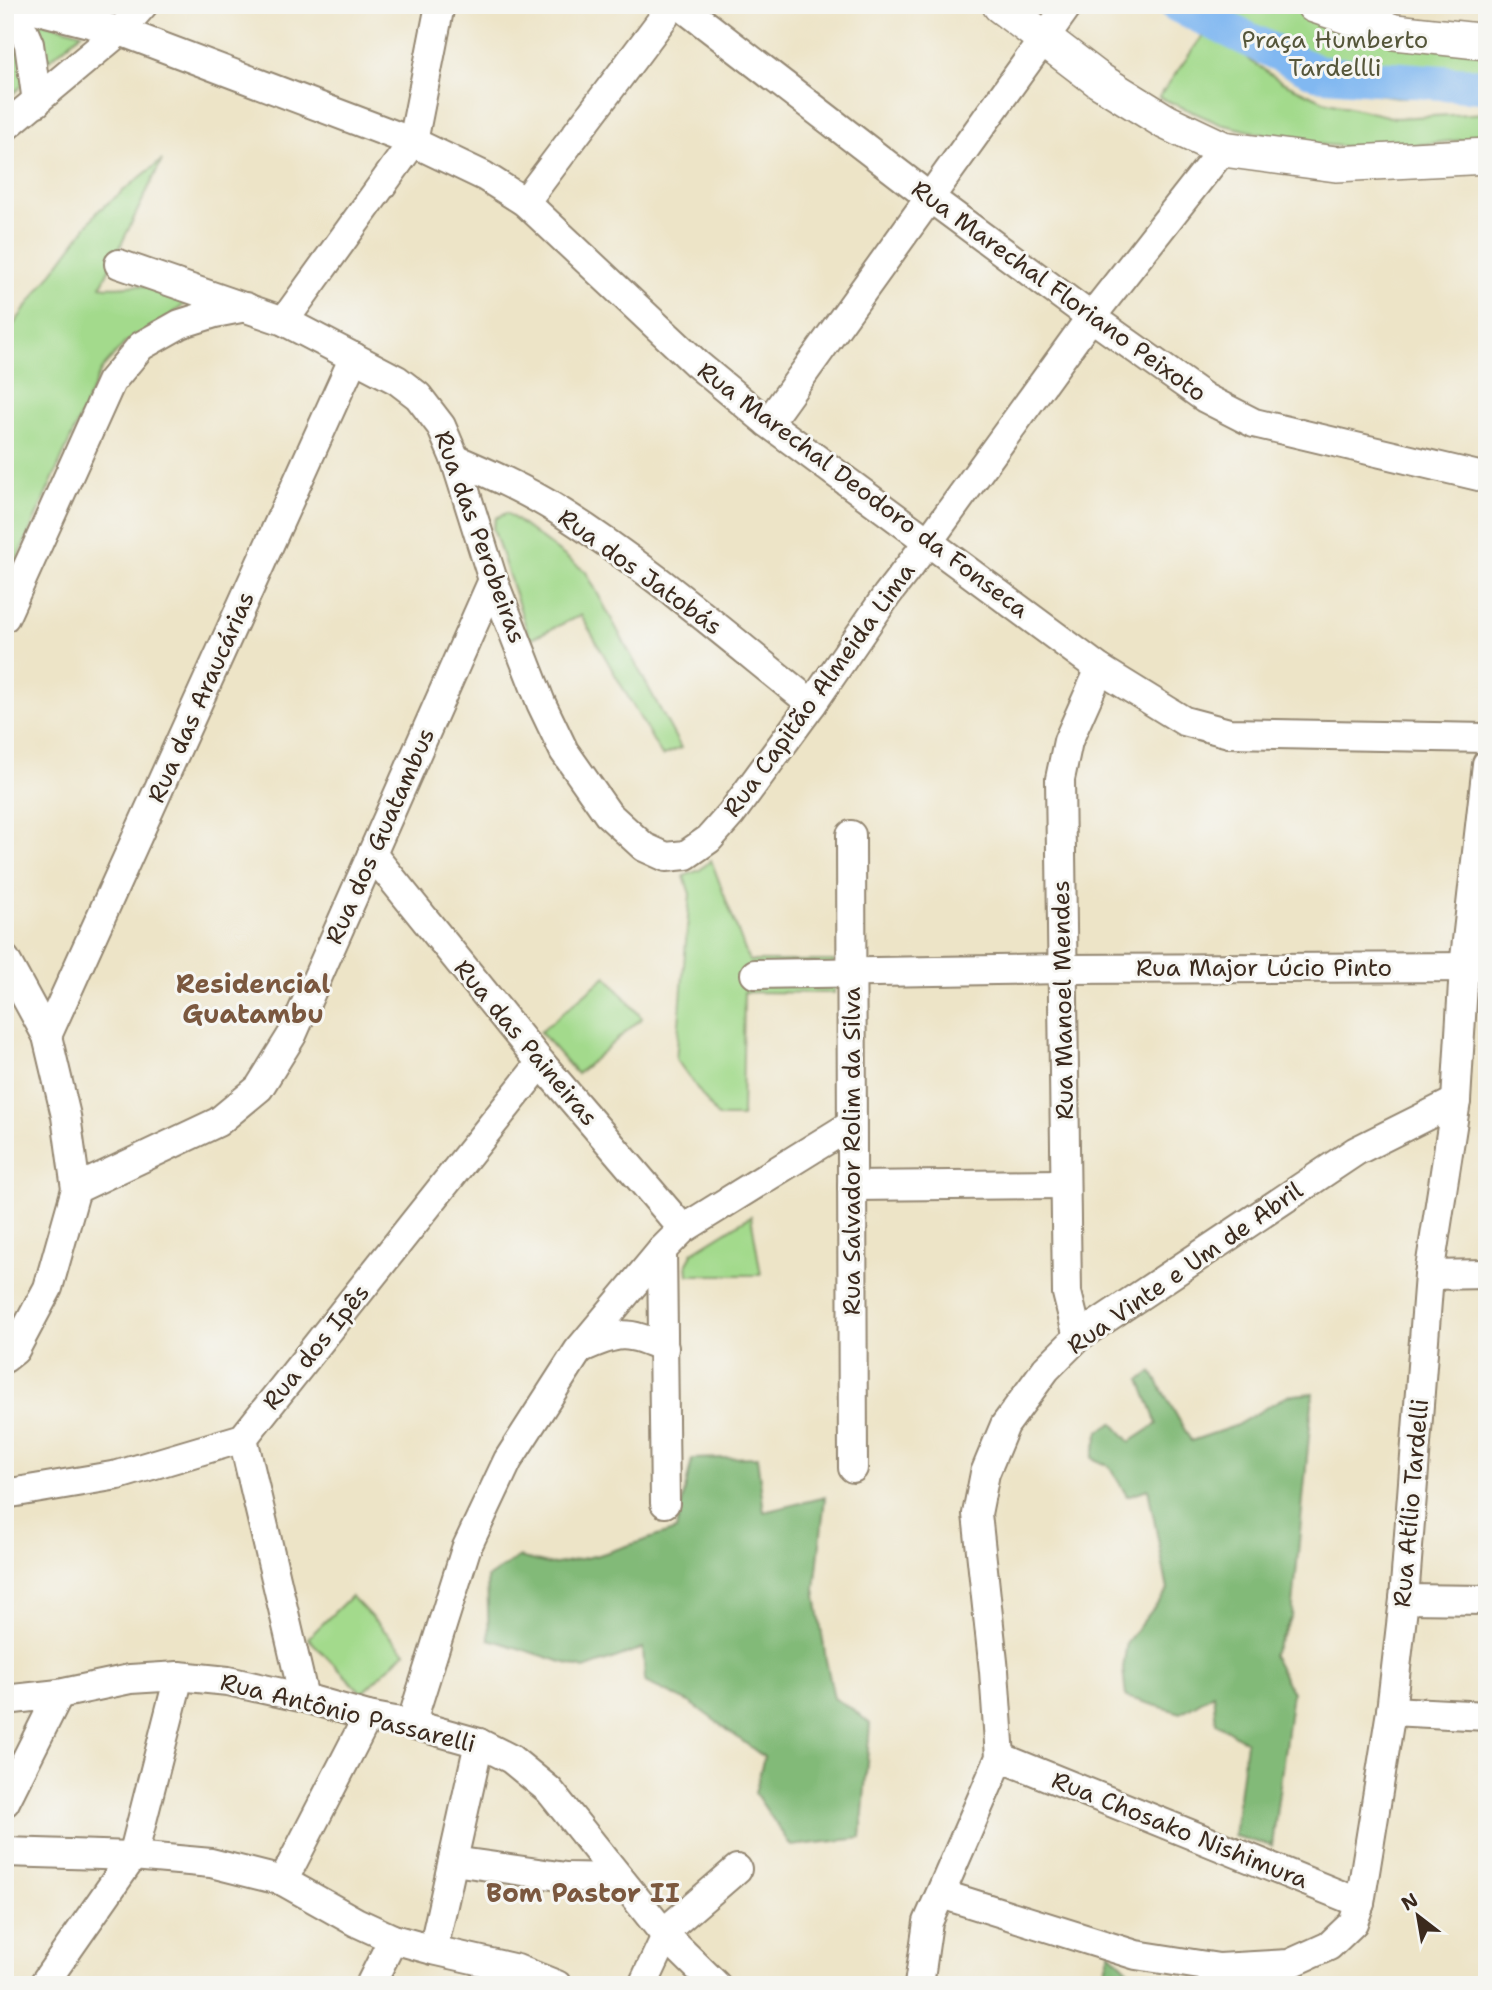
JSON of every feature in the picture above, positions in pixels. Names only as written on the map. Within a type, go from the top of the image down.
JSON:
[{"type":"main road","points":[[1000,5],[1100,81],[1167,122],[1223,149],[1336,164],[1487,156]]},
{"type":"main road","points":[[1314,5],[1395,32],[1487,42]]},
{"type":"street","points":[[12,5],[29,44],[37,102]]},
{"type":"street","name":"Rua Marechal Deodoro da Fonseca","points":[[19,5],[120,31],[413,142],[484,176],[524,202],[697,364],[768,423],[1100,669],[1184,721],[1229,733],[1487,738]]},
{"type":"street","points":[[5,127],[120,31],[143,5]]},
{"type":"street","points":[[284,321],[413,142],[440,5]]},
{"type":"street","points":[[524,202],[673,5]]},
{"type":"street","name":"Rua Marechal Floriano Peixoto","points":[[680,5],[929,197],[1205,398],[1254,423],[1487,478]]},
{"type":"street","points":[[768,423],[1068,5]]},
{"type":"street","name":"Rua Capitão Almeida Lima","points":[[686,855],[709,839],[731,814],[812,704],[887,595],[1091,317],[1223,149]]},
{"type":"street","name":"Rua das Perobeiras","points":[[119,264],[284,321],[397,380],[418,396],[441,426],[455,459],[493,580],[541,703],[564,751],[608,814],[644,847],[666,856],[686,855]]},
{"type":"street","points":[[5,617],[111,382],[141,346],[180,324],[246,307]]},
{"type":"street","name":"Rua das Araucárias","points":[[47,1036],[354,357]]},
{"type":"street","name":"Rua dos Jatobás","points":[[455,459],[504,480],[555,509],[634,562],[812,704]]},
{"type":"street","name":"Rua dos Guatambus","points":[[76,1189],[218,1122],[259,1088],[292,1035],[493,580]]},
{"type":"street","name":"Rua Manoel Mendes","points":[[1078,1337],[1067,1293],[1060,779],[1068,741],[1100,669]]},
{"type":"street","name":"Rua Atílio Tardelli","points":[[1360,1903],[1391,1711],[1404,1599],[1429,1275],[1475,967],[1487,764]]},
{"type":"street","name":"Rua Salvador Rolim da Silva","points":[[850,835],[853,1468]]},
{"type":"street","name":"Rua das Paineiras","points":[[372,854],[541,1063],[683,1229]]},
{"type":"street","points":[[5,959],[47,1036],[66,1116],[76,1189],[48,1288],[15,1350],[5,1358]]},
{"type":"street","name":"Rua Major Lúcio Pinto","points":[[755,974],[1475,967]]},
{"type":"street","name":"Rua dos Ipês","points":[[243,1438],[541,1063]]},
{"type":"street","name":"Rua Vinte e Um de Abril","points":[[919,1985],[928,1922],[1000,1757],[994,1671],[977,1514],[985,1473],[1005,1425],[1046,1369],[1078,1337],[1356,1151],[1456,1101]]},
{"type":"street","points":[[411,1724],[466,1549],[509,1460],[578,1351],[662,1250],[683,1229],[851,1125]]},
{"type":"street","points":[[852,1186],[1066,1184]]},
{"type":"street","points":[[662,1250],[665,1503]]},
{"type":"street","points":[[1429,1275],[1487,1274]]},
{"type":"street","points":[[578,1351],[601,1339],[620,1334],[642,1337],[664,1348]]},
{"type":"street","points":[[5,1494],[118,1475],[243,1438],[303,1698]]},
{"type":"street","points":[[1404,1599],[1487,1600]]},
{"type":"street","points":[[43,1985],[133,1856],[179,1676]]},
{"type":"street","name":"Rua Antônio Passarelli","points":[[5,1700],[59,1694],[130,1679],[179,1676],[228,1681],[411,1724],[479,1743],[511,1759],[549,1790],[664,1935],[716,1985]]},
{"type":"street","points":[[5,1802],[59,1694]]},
{"type":"street","points":[[1391,1711],[1487,1716]]},
{"type":"street","points":[[283,1881],[368,1716]]},
{"type":"street","points":[[433,1950],[479,1743]]},
{"type":"street","name":"Rua Chosako Nishimura","points":[[1000,1757],[1360,1903]]},
{"type":"street","points":[[5,1852],[133,1856],[211,1863],[283,1881],[356,1922],[393,1939],[516,1977],[557,1985]]},
{"type":"street","points":[[453,1861],[566,1877],[619,1878]]},
{"type":"street","points":[[643,1985],[664,1935],[737,1869]]},
{"type":"street","points":[[941,1894],[1136,1955],[1219,1968],[1289,1964],[1329,1946],[1353,1923],[1360,1903]]},
{"type":"street","points":[[370,1985],[393,1939]]},
{"type":"green space","name":"Praça Humberto Tardellli","points":[[1195,5],[1289,5],[1381,32],[1487,50],[1487,96],[1397,97],[1326,87],[1282,71]]},
{"type":"green space","points":[[5,15],[29,79],[5,101]]},
{"type":"green space","points":[[32,19],[82,33],[48,61]]},
{"type":"green space","points":[[1209,27],[1282,82],[1324,101],[1395,118],[1487,113],[1487,137],[1381,149],[1300,143],[1220,124],[1159,97]]},
{"type":"green space","points":[[162,160],[101,286],[151,287],[167,292],[186,303],[169,317],[125,343],[101,370],[5,587],[5,336],[98,211]]},
{"type":"green space","points":[[507,513],[586,572],[681,748],[662,756],[581,615],[530,639],[493,528],[496,518]]},
{"type":"green space","points":[[711,860],[749,961],[834,961],[834,993],[744,992],[742,1117],[718,1117],[676,1059],[690,894],[684,876],[700,870]]},
{"type":"green space","points":[[606,976],[642,1018],[577,1074],[540,1032]]},
{"type":"green space","points":[[751,1216],[761,1275],[688,1275],[687,1263],[693,1252]]},
{"type":"green space","points":[[1152,1372],[1191,1441],[1235,1426],[1286,1396],[1313,1393],[1292,1617],[1272,1655],[1292,1693],[1272,1846],[1234,1836],[1246,1742],[1216,1723],[1213,1694],[1181,1713],[1126,1697],[1123,1668],[1127,1642],[1168,1590],[1148,1489],[1127,1496],[1110,1467],[1092,1458],[1099,1431],[1113,1423],[1130,1442],[1157,1424],[1140,1380]]},
{"type":"green space","points":[[757,1457],[764,1512],[825,1497],[815,1589],[826,1660],[834,1698],[870,1724],[861,1838],[791,1846],[755,1793],[764,1757],[691,1703],[645,1682],[643,1648],[584,1669],[489,1639],[487,1578],[519,1557],[552,1565],[599,1555],[676,1530],[692,1459]]},
{"type":"green space","points":[[351,1596],[405,1652],[362,1693],[308,1638]]},
{"type":"green space","points":[[1110,1952],[1144,1985],[1100,1985]]},
{"type":"waterway","points":[[1177,5],[1318,73],[1487,86]]},
{"type":"district","name":"Residencial Guatambu","points":[[253,999]]},
{"type":"district","name":"Bom Pastor II","points":[[583,1893]]}]
